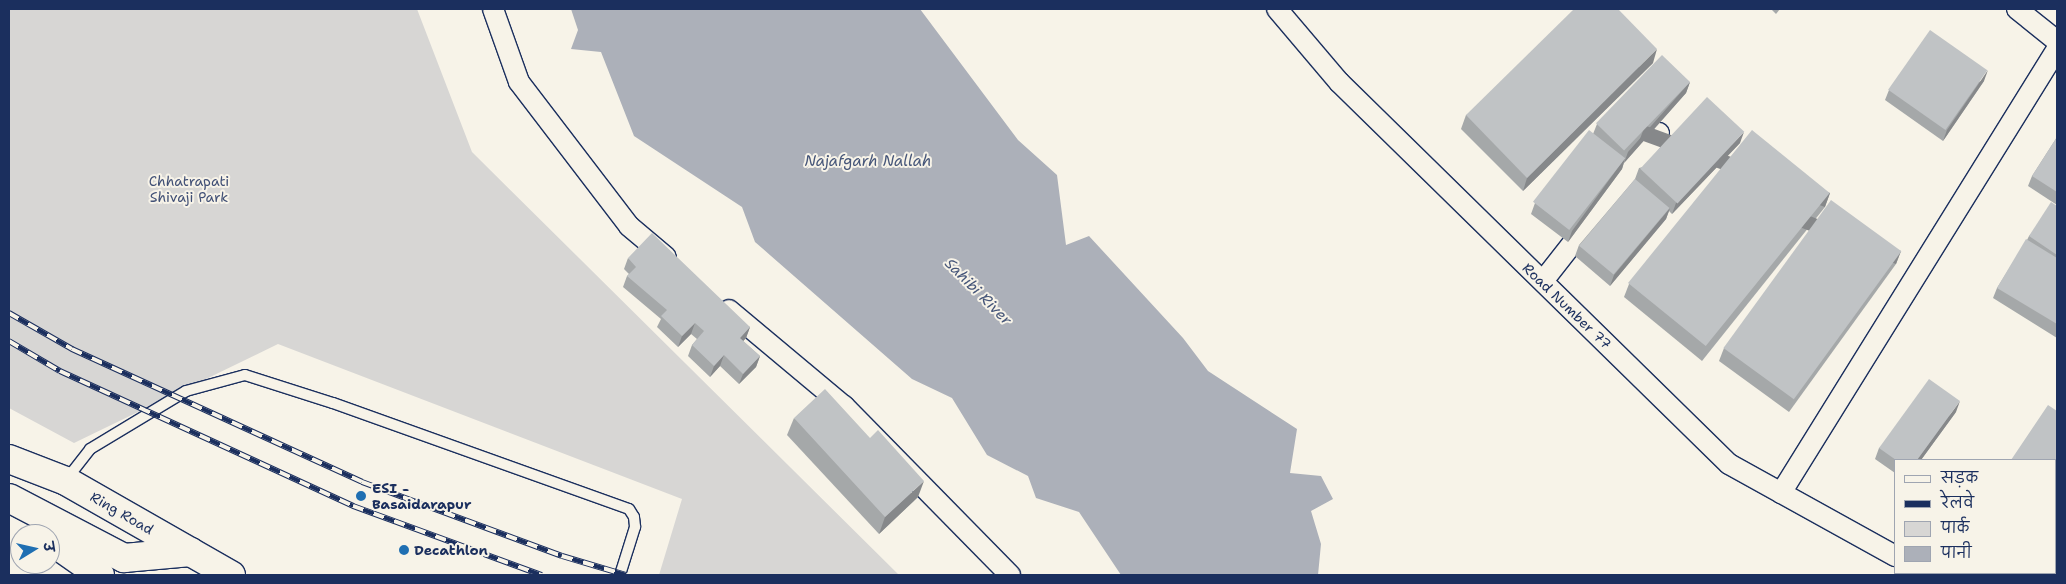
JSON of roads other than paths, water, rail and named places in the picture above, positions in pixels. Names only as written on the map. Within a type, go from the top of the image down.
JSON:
[{"type":"main road","name":"Ring Road","points":[[9,459],[66,481],[231,575]]},
{"type":"main road","points":[[9,498],[124,558],[191,552]]},
{"type":"main road","points":[[9,518],[21,524]]},
{"type":"main road","points":[[60,547],[100,575]]},
{"type":"street","points":[[492,9],[519,82],[629,226],[681,270]]},
{"type":"street","name":"Road Number 77","points":[[1277,9],[1339,82],[1729,464],[1894,555]]},
{"type":"street","points":[[2017,9],[2057,41]]},
{"type":"street","points":[[1781,493],[2057,49]]},
{"type":"street","points":[[1543,282],[1660,133]]},
{"type":"street","points":[[710,294],[844,406],[1010,575]]},
{"type":"lane","points":[[66,481],[90,449],[186,391],[245,375],[333,403],[629,509],[634,517],[635,527],[620,575]]},
{"type":"water","name":"Najafgarh Nallah","points":[[571,9],[920,9],[1018,140],[1057,175],[1066,245],[1089,236],[1183,338],[1208,371],[1297,429],[1290,473],[1321,476],[1333,499],[1311,511],[1321,544],[1318,575],[1121,575],[1079,512],[1036,498],[1028,476],[987,455],[952,398],[912,379],[755,242],[742,207],[634,136],[601,52],[571,49],[578,30]]},
{"type":"railway","points":[[9,313],[72,349],[362,482],[562,556],[626,575]]},
{"type":"railway","points":[[9,341],[60,371],[353,506],[542,575]]},
{"type":"place","name":"ESI - Basaidarapur","points":[[361,496]]},
{"type":"place","name":"Decathlon","points":[[404,550]]},
{"type":"park label","name":"Chhatrapati Shivaji Park","points":[[189,190]]},
{"type":"water label","name":"Sahibi River","points":[[978,292]]}]
